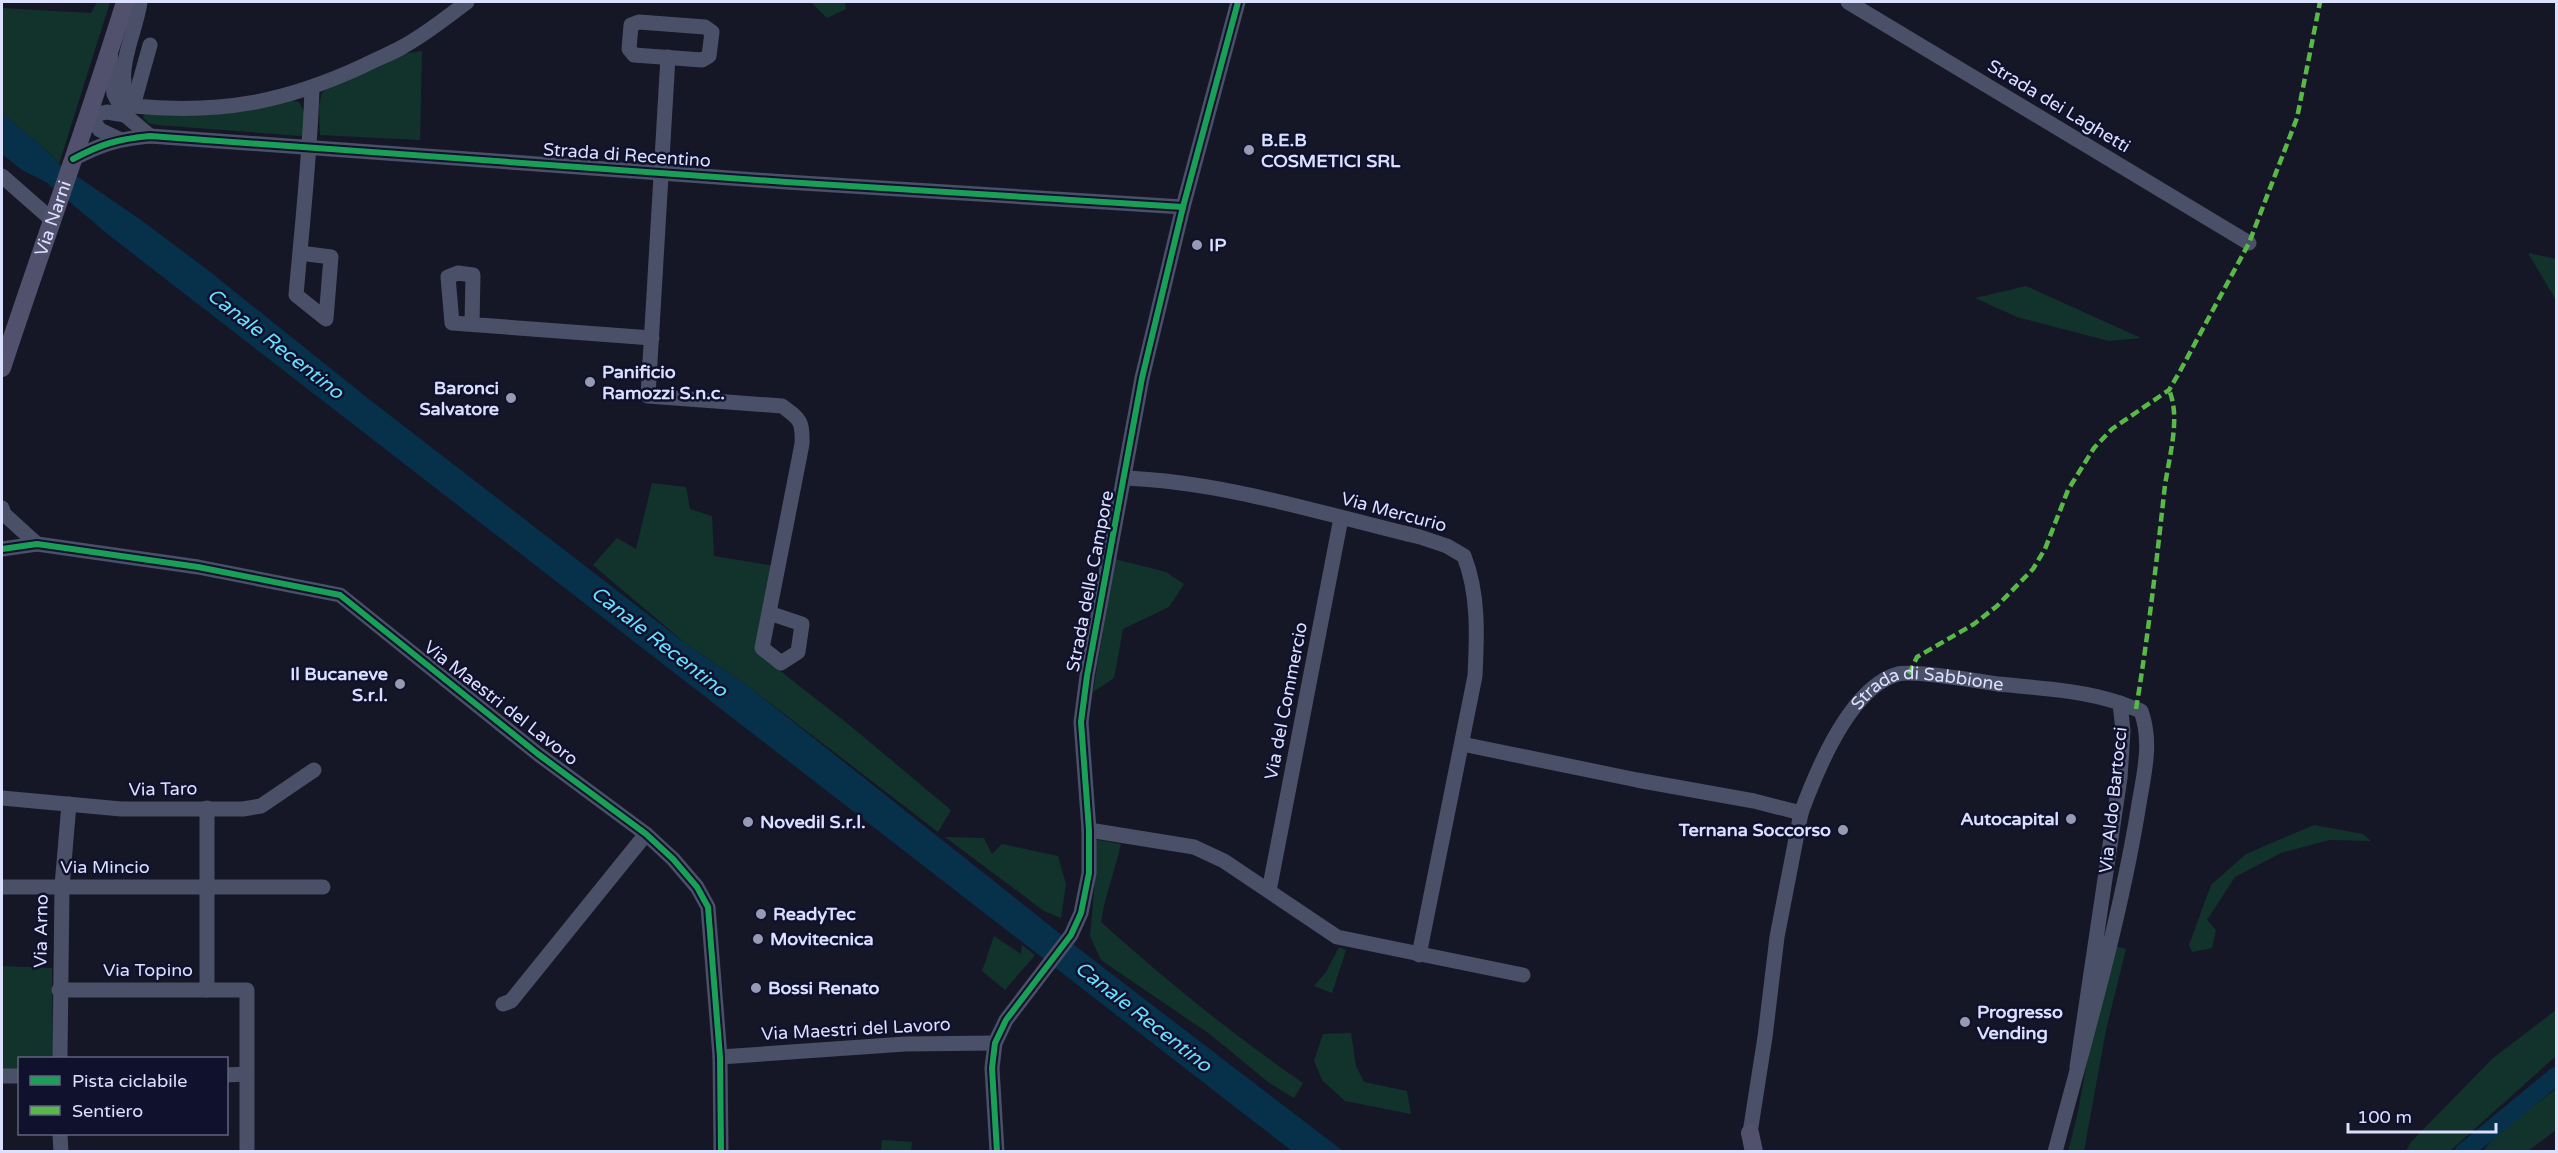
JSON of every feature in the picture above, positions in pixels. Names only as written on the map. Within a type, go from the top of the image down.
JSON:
[{"type":"main road","name":"Via Narni","points":[[2,368],[54,211],[89,116],[125,2]]},
{"type":"main road","name":"Strada di Sabbione","points":[[1747,1152],[1750,1133]]},
{"type":"main road","points":[[1750,1133],[1754,1152]]},
{"type":"street","points":[[129,110],[123,87],[123,74],[140,2]]},
{"type":"street","points":[[119,138],[100,130],[89,116],[129,110],[221,108],[272,100],[312,88],[404,46],[467,2]]},
{"type":"street","name":"Strada delle Campore","points":[[997,1152],[992,1068],[995,1043],[1006,1020],[1071,935],[1081,913],[1089,873],[1089,830],[1081,722],[1087,675],[1142,378],[1183,207],[1238,2]]},
{"type":"street","name":"Strada dei Laghetti","points":[[1848,2],[2249,243]]},
{"type":"street","points":[[639,22],[705,27],[712,32],[709,56],[702,60],[668,57],[634,54],[629,49],[632,25],[639,22]]},
{"type":"street","points":[[129,110],[150,45]]},
{"type":"street","points":[[110,50],[114,94],[150,136]]},
{"type":"street","name":"Strada di Recentino","points":[[668,57],[648,396],[782,406],[797,416],[803,426],[802,444],[769,613]]},
{"type":"street","points":[[300,253],[310,147],[312,88]]},
{"type":"street","name":"Strada di Recentino","points":[[73,159],[101,144],[119,138],[150,136],[1183,207]]},
{"type":"street","points":[[2,176],[54,211]]},
{"type":"street","points":[[472,324],[652,338]]},
{"type":"street","name":"Via Mercurio","points":[[1125,478],[1160,479],[1239,492],[1420,537],[1447,546],[1464,556],[1474,593],[1477,634],[1475,676],[1419,955]]},
{"type":"street","points":[[2,512],[38,544]]},
{"type":"street","name":"Via del Commercio","points":[[1269,891],[1341,518]]},
{"type":"street","name":"Via Maestri del Lavoro","points":[[2,549],[38,544],[198,567],[340,595],[538,754],[646,834],[674,859],[708,907],[720,1057],[721,1152]]},
{"type":"street","name":"Strada di Sabbione","points":[[1750,1133],[1778,936],[1801,813],[1827,748],[1868,692],[1899,674],[2047,689],[2106,698],[2120,703]]},
{"type":"street","name":"Via Aldo Bartocci","points":[[2055,1152],[2128,870],[2148,745],[2146,723],[2141,711],[2120,703],[2123,731],[2120,778],[2077,1067]]},
{"type":"street","points":[[1462,744],[1637,780],[1754,801],[1801,813]]},
{"type":"street","name":"Via Taro","points":[[2,798],[154,810],[243,808],[261,806],[315,770]]},
{"type":"street","name":"Via Arno","points":[[60,1057],[62,886],[69,804]]},
{"type":"street","points":[[207,808],[208,887]]},
{"type":"street","points":[[1089,830],[1194,847],[1224,861],[1337,937],[1523,975]]},
{"type":"street","points":[[502,1004],[512,1001],[646,834]]},
{"type":"street","name":"Via Mincio","points":[[2,887],[323,887]]},
{"type":"street","name":"Via Topino","points":[[59,990],[207,990],[208,887]]},
{"type":"street","points":[[207,990],[247,990],[247,1152]]},
{"type":"street","name":"Via Maestri del Lavoro","points":[[720,1057],[905,1044],[995,1043]]},
{"type":"street","points":[[228,1075],[246,1074]]},
{"type":"street","points":[[2,1076],[18,1076]]},
{"type":"street","points":[[60,1135],[61,1152]]},
{"type":"green space","points":[[97,2],[110,2],[59,164],[2,113],[2,8],[91,13]]},
{"type":"green space","points":[[811,2],[845,2],[846,9],[827,18]]},
{"type":"green space","points":[[422,51],[420,140],[320,135],[319,105],[322,93],[332,85],[402,54]]},
{"type":"green space","points":[[290,100],[299,102],[307,118],[304,135],[157,125],[148,123],[143,117],[145,112]]},
{"type":"green space","points":[[2528,253],[2556,259],[2556,300]]},
{"type":"green space","points":[[2026,286],[2141,338],[2109,341],[2017,317],[1975,298]]},
{"type":"green space","points":[[652,483],[686,487],[690,509],[712,516],[714,556],[774,566],[756,652],[848,724],[951,810],[938,832],[752,689],[685,643],[593,565],[617,538],[636,549]]},
{"type":"green space","points":[[1115,559],[1166,572],[1184,584],[1169,607],[1123,629],[1114,678],[1093,692]]},
{"type":"green space","points":[[2314,825],[2363,834],[2371,841],[2329,840],[2281,853],[2235,877],[2207,920],[2216,930],[2212,948],[2192,952],[2189,945],[2211,885],[2246,854]]},
{"type":"green space","points":[[945,837],[984,838],[992,854],[1002,844],[1058,856],[1066,884],[1061,918],[1044,911]]},
{"type":"green space","points":[[1093,839],[1121,844],[1101,922],[1199,1006],[1303,1083],[1294,1098],[1268,1082],[1211,1035],[1101,960],[1090,936],[1095,882]]},
{"type":"green space","points":[[994,936],[1021,954],[1022,945],[1035,955],[1005,990],[982,971]]},
{"type":"green space","points":[[2113,945],[2126,949],[2106,1030],[2084,1151],[2068,1152],[2078,1112],[2097,1006]]},
{"type":"green space","points":[[1339,947],[1346,950],[1332,993],[1314,986],[1326,972]]},
{"type":"green space","points":[[2,966],[52,968],[53,1057],[18,1057],[18,1072],[2,1072]]},
{"type":"green space","points":[[2556,1010],[2556,1056],[2450,1151],[2406,1151],[2411,1142],[2492,1059]]},
{"type":"green space","points":[[1351,1033],[1356,1066],[1364,1082],[1407,1091],[1411,1114],[1345,1101],[1322,1080],[1314,1061],[1323,1034]]},
{"type":"green space","points":[[2556,1089],[2556,1130],[2528,1151],[2483,1151],[2499,1132]]},
{"type":"green space","points":[[882,1140],[912,1142],[911,1151],[881,1151]]},
{"type":"water","name":"Canale Recentino","points":[[2,113],[59,164],[141,220],[209,271],[370,400],[685,643],[752,689],[1083,952],[1343,1151],[1292,1151],[110,236],[46,182],[22,170],[2,154]]},
{"type":"waterway","points":[[2464,1152],[2556,1076]]},
{"type":"marked path","points":[[1909,674],[1917,657],[1974,624],[1997,606],[2033,569],[2045,549],[2068,490],[2094,448],[2112,429],[2169,390],[2249,243],[2297,118],[2320,2]]},
{"type":"marked path","points":[[2136,709],[2174,428],[2173,402],[2169,390]]},
{"type":"cycle path","points":[[997,1152],[992,1068],[995,1043],[1006,1020],[1071,935],[1081,913],[1089,873],[1089,830],[1081,722],[1087,676],[1142,378],[1183,207],[1238,2]]},
{"type":"cycle path","points":[[73,159],[110,143],[150,136],[786,182],[1183,207]]},
{"type":"cycle path","points":[[2,549],[37,544],[198,567],[340,595],[538,754],[646,834],[673,859],[697,887],[708,907],[720,1057],[721,1152]]},
{"type":"place","name":"B.E.B COSMETICI SRL","points":[[1249,150]]},
{"type":"place","name":"IP","points":[[1197,245]]},
{"type":"place","name":"Panificio Ramozzi S.n.c.","points":[[590,382]]},
{"type":"place","name":"Baronci Salvatore","points":[[511,398]]},
{"type":"place","name":"Il Bucaneve S.r.l.","points":[[400,684]]},
{"type":"place","name":"Autocapital","points":[[2071,819]]},
{"type":"place","name":"Novedil S.r.l.","points":[[748,822]]},
{"type":"place","name":"Ternana Soccorso","points":[[1843,830]]},
{"type":"place","name":"ReadyTec","points":[[761,914]]},
{"type":"place","name":"Movitecnica","points":[[758,939]]},
{"type":"place","name":"Bossi Renato","points":[[756,988]]},
{"type":"place","name":"Progresso Vending","points":[[1965,1022]]}]
